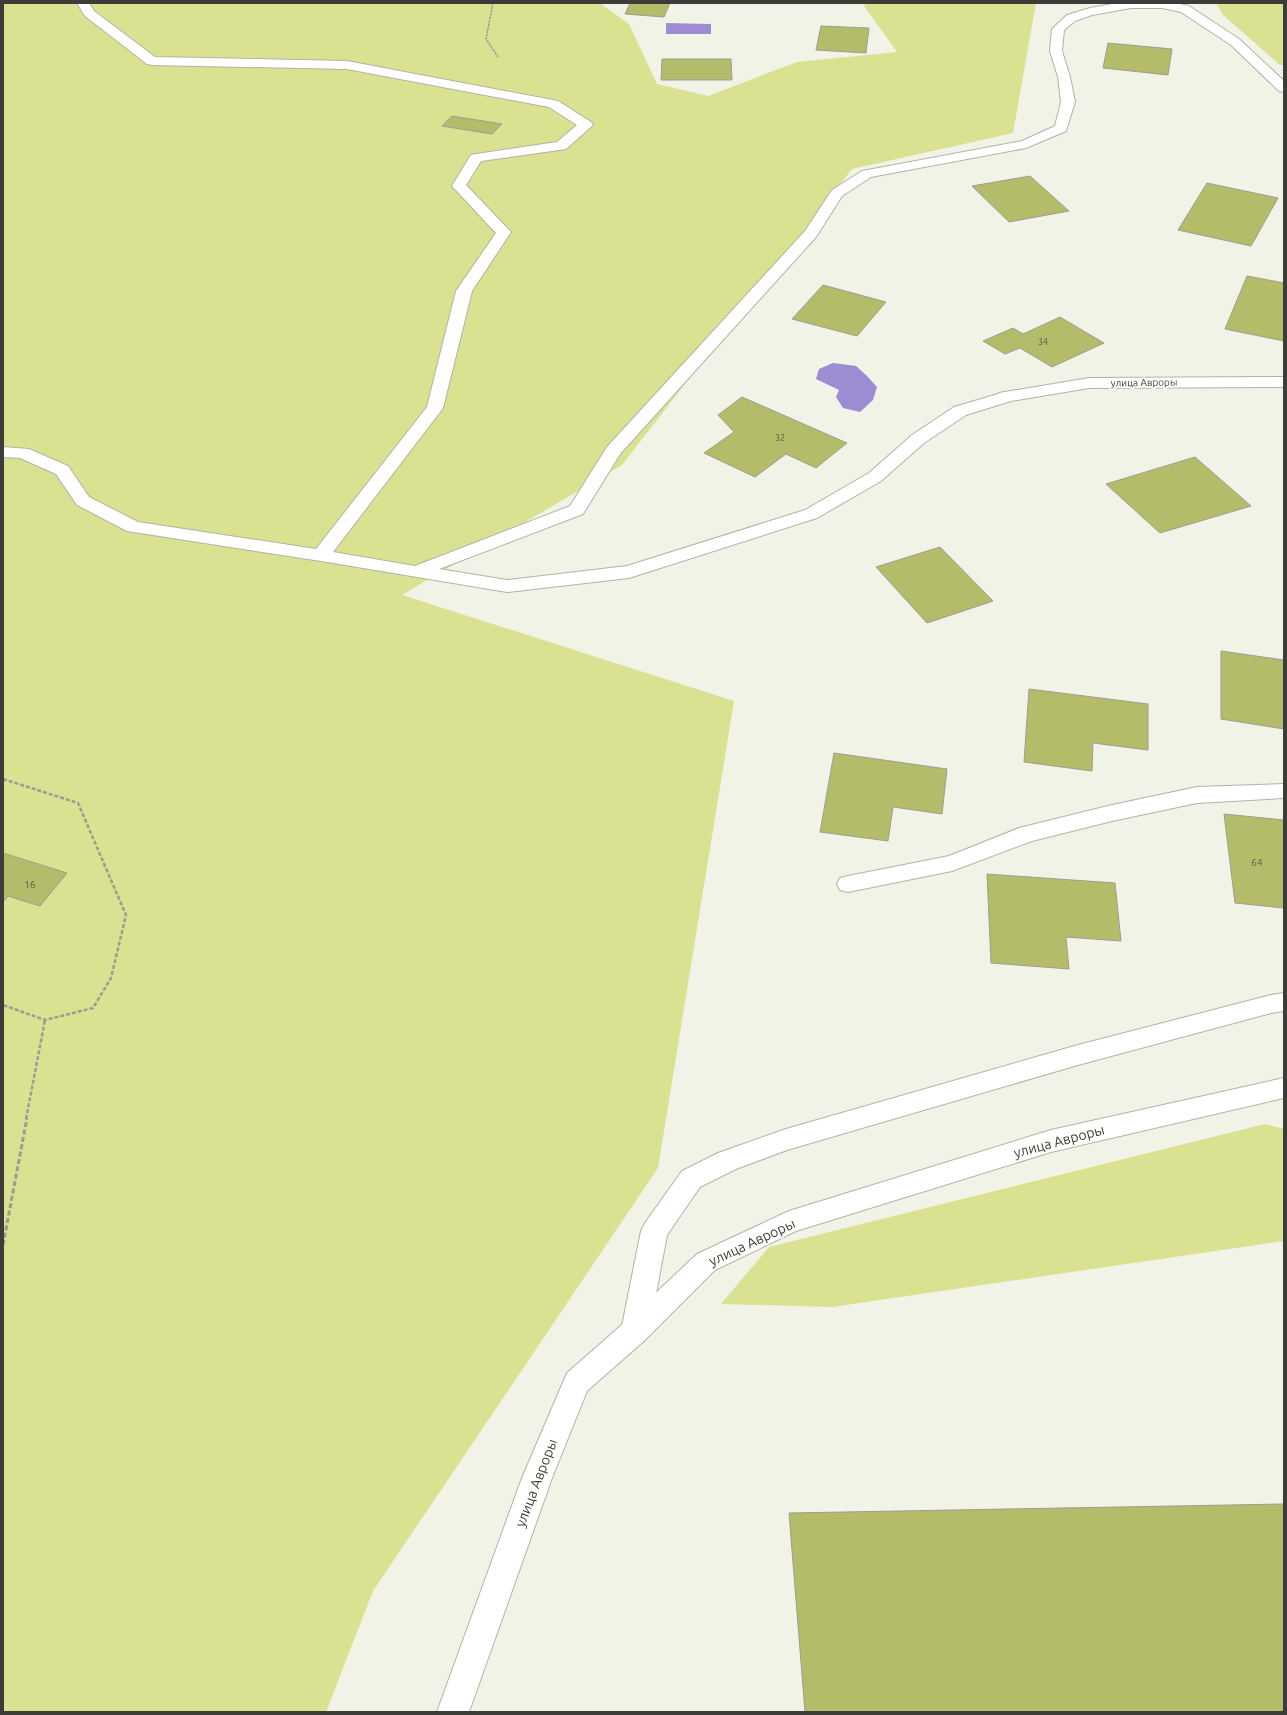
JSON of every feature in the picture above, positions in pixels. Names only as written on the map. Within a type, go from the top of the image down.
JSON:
[{"type":"street","points":[[83,3],[89,13],[152,61],[347,65],[553,104],[586,125],[560,146],[476,158],[459,186],[504,232],[464,291],[435,408],[321,555]]},
{"type":"street","points":[[417,572],[577,510],[613,451],[811,234],[837,193],[866,174],[1026,144],[1061,128],[1068,102],[1064,77],[1056,51],[1058,29],[1071,18],[1090,12],[1131,4],[1162,4],[1185,9],[1235,42],[1284,88]]},
{"type":"street","name":"улица Авроры","points":[[3,452],[23,453],[62,470],[83,501],[133,526],[507,586],[629,572],[811,514],[876,477],[918,439],[960,411],[1005,397],[1089,383],[1284,382]]},
{"type":"street","points":[[848,884],[952,863],[1027,834],[1112,813],[1197,795],[1284,791]]},
{"type":"street","points":[[635,1331],[654,1231],[691,1179],[728,1161],[786,1140],[1078,1055],[1284,1002]]},
{"type":"street","name":"улица Авроры","points":[[454,1712],[537,1478],[577,1382],[635,1331],[706,1262],[789,1222],[1051,1141],[1284,1088]]},
{"type":"path","points":[[493,3],[486,39],[510,76],[496,94]]},
{"type":"path","points":[[3,779],[78,803],[126,915],[112,978],[93,1008],[45,1020],[3,1005]]},
{"type":"path","points":[[3,1245],[45,1020]]},
{"type":"green space","points":[[3,3],[600,3],[629,24],[657,84],[708,96],[797,62],[897,52],[862,3],[1036,3],[1013,133],[852,169],[622,465],[402,595],[734,701],[658,1168],[373,1591],[326,1712],[3,1712]]},
{"type":"green space","points":[[1216,3],[1284,3],[1284,65],[1280,65],[1223,15]]},
{"type":"green space","points":[[1265,1124],[1284,1129],[1284,1241],[832,1307],[721,1304],[769,1247]]},
{"type":"shaded area","points":[[666,23],[711,24],[711,34],[666,34]]},
{"type":"shaded area","points":[[833,363],[856,366],[877,387],[873,400],[860,412],[843,408],[836,397],[839,390],[816,379],[819,369]]},
{"type":"building","points":[[630,3],[670,3],[664,17],[625,14]]},
{"type":"building","points":[[821,26],[869,28],[866,53],[816,50]]},
{"type":"building","points":[[1108,43],[1172,49],[1168,75],[1103,68]]},
{"type":"building","points":[[662,59],[731,59],[732,80],[661,80]]},
{"type":"building","points":[[452,116],[502,124],[492,134],[442,126]]},
{"type":"building","points":[[1030,176],[1069,211],[1009,222],[972,186]]},
{"type":"building","points":[[1207,183],[1278,198],[1251,246],[1178,230]]},
{"type":"building","points":[[1247,276],[1284,283],[1284,341],[1225,329]]},
{"type":"building","points":[[823,285],[886,302],[857,336],[792,319]]},
{"type":"building","points":[[1060,317],[1104,343],[1052,367],[1020,348],[1005,354],[983,341],[1013,328],[1023,334]]},
{"type":"building","points":[[742,397],[847,443],[816,468],[786,454],[755,477],[704,453],[734,432],[718,415]]},
{"type":"building","points":[[1195,457],[1251,506],[1160,533],[1106,484]]},
{"type":"building","points":[[940,547],[993,601],[927,623],[876,567]]},
{"type":"building","points":[[1221,651],[1284,660],[1284,729],[1221,719]]},
{"type":"building","points":[[1029,689],[1148,704],[1148,750],[1093,743],[1092,771],[1024,762]]},
{"type":"building","points":[[834,753],[947,769],[942,814],[893,807],[888,841],[820,832]]},
{"type":"building","points":[[1224,814],[1284,820],[1284,908],[1235,903]]},
{"type":"building","points":[[3,853],[67,873],[40,906],[8,896],[3,902]]},
{"type":"building","points":[[987,874],[1115,883],[1121,941],[1066,937],[1069,969],[991,963]]},
{"type":"building","points":[[1284,1504],[1284,1712],[805,1712],[789,1513]]}]
